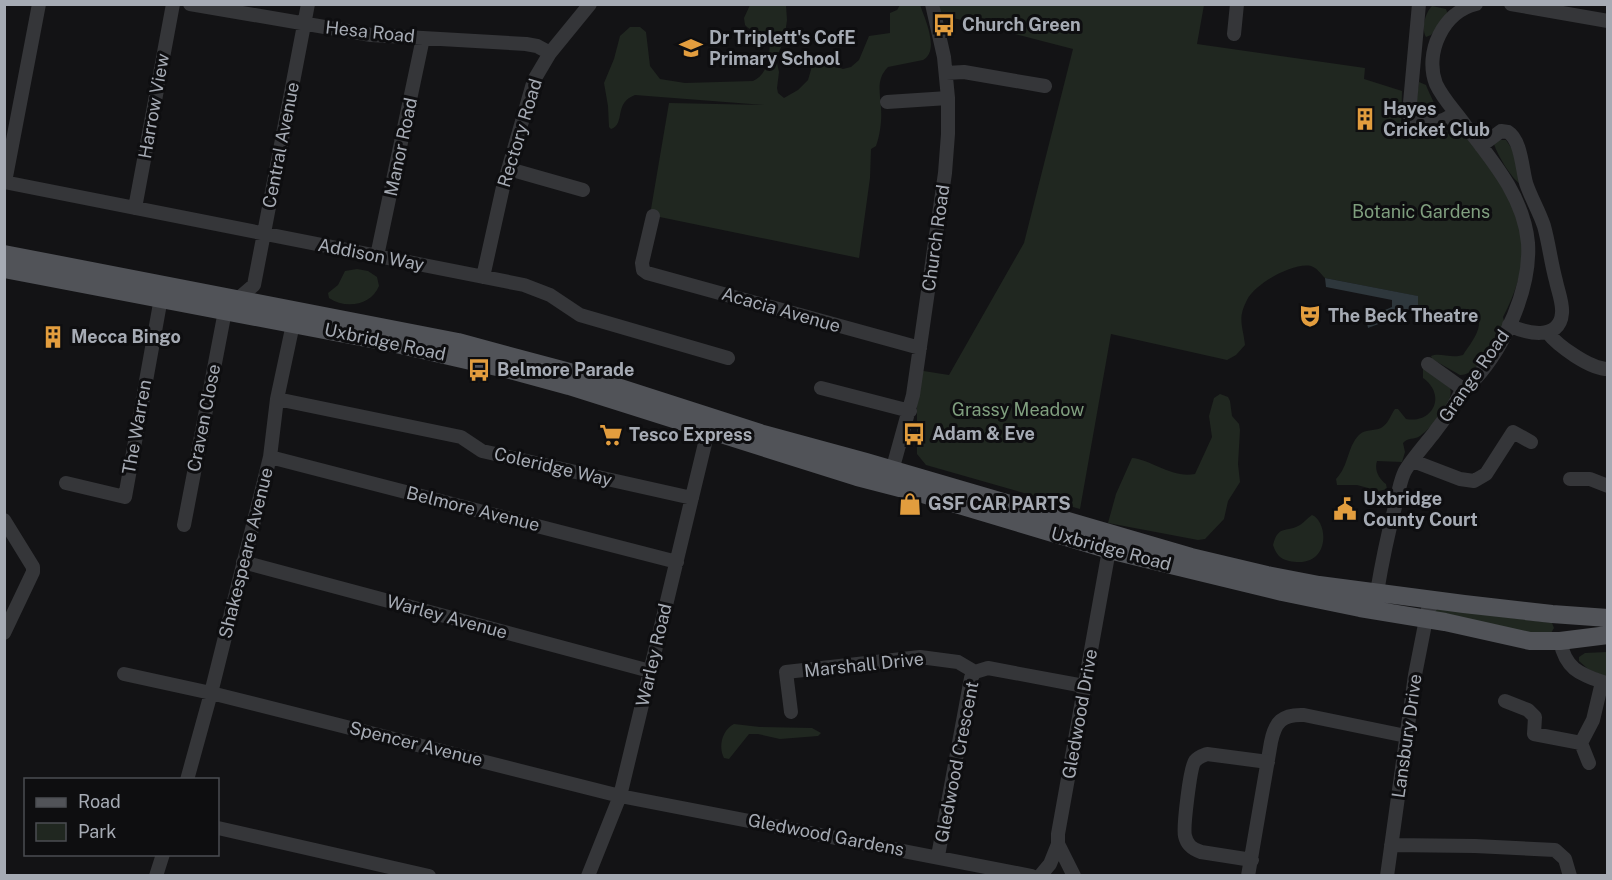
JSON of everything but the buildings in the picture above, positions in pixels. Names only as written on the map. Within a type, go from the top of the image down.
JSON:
[{"type":"main road","name":"Uxbridge Road","points":[[4,254],[28,266],[160,298],[232,304],[263,303],[458,342],[577,374],[763,434],[890,477],[919,493],[1111,542],[1311,598],[1426,619],[1515,639],[1560,641],[1608,635]]},
{"type":"main road","name":"Uxbridge Road","points":[[4,269],[28,266],[232,304],[293,324],[468,359],[569,386],[708,431],[890,477]]},
{"type":"main road","points":[[458,342],[469,348],[468,359]]},
{"type":"main road","name":"Uxbridge Road","points":[[1111,542],[1319,585],[1552,614],[1608,618]]},
{"type":"main road","points":[[1552,614],[1560,627],[1560,641]]},
{"type":"street","points":[[5,182],[39,4]]},
{"type":"street","name":"Harrow View","points":[[135,208],[173,4]]},
{"type":"street","name":"Hesa Road","points":[[190,4],[371,35],[532,45],[550,53]]},
{"type":"street","name":"Central Avenue","points":[[254,285],[308,4]]},
{"type":"street","name":"Rectory Road","points":[[483,277],[509,169],[534,80],[550,53],[590,4]]},
{"type":"street","name":"Church Road","points":[[890,477],[910,411],[945,173],[948,98],[946,73],[932,4]]},
{"type":"street","points":[[1234,34],[1238,4]]},
{"type":"street","points":[[1419,4],[1409,114],[1413,120],[1434,123],[1455,113]]},
{"type":"street","points":[[1511,4],[1608,21]]},
{"type":"street","points":[[1474,5],[1453,8],[1433,52],[1432,65],[1437,85],[1512,192],[1520,211],[1528,240],[1528,268],[1524,292],[1509,325]]},
{"type":"street","name":"Manor Road","points":[[377,256],[423,38]]},
{"type":"street","points":[[946,73],[964,72],[1045,86]]},
{"type":"street","points":[[887,102],[948,98]]},
{"type":"street","points":[[1481,146],[1501,131],[1508,132],[1516,141],[1527,186],[1544,228],[1562,309],[1558,323],[1547,332],[1556,342],[1594,367],[1608,369]]},
{"type":"street","points":[[509,169],[583,190]]},
{"type":"street","name":"Addison Way","points":[[5,182],[535,288],[580,315],[728,358]]},
{"type":"street","name":"Acacia Avenue","points":[[653,216],[642,263],[643,270],[647,273],[920,348]]},
{"type":"street","points":[[232,304],[254,285],[263,303]]},
{"type":"street","name":"The Warren","points":[[66,483],[124,497],[160,298]]},
{"type":"street","name":"Craven Close","points":[[184,525],[232,304]]},
{"type":"street","name":"Shakespeare Avenue","points":[[188,778],[270,457],[277,399],[293,324]]},
{"type":"street","name":"Grange Road","points":[[1377,592],[1404,471],[1456,402],[1463,389],[1480,373],[1509,325],[1524,332],[1537,334],[1547,332]]},
{"type":"street","points":[[1428,364],[1463,389]]},
{"type":"street","points":[[821,388],[910,411]]},
{"type":"street","name":"Coleridge Way","points":[[277,399],[462,437],[482,451],[692,498]]},
{"type":"street","name":"Warley Road","points":[[588,876],[620,796],[708,431]]},
{"type":"street","points":[[1413,461],[1460,479],[1474,481],[1485,474],[1513,432],[1531,442]]},
{"type":"street","name":"Belmore Avenue","points":[[270,457],[676,562]]},
{"type":"street","points":[[1570,479],[1590,478],[1608,486]]},
{"type":"street","points":[[4,520],[33,567],[33,572],[5,631]]},
{"type":"street","name":"Gledwood Drive","points":[[1058,844],[1111,542]]},
{"type":"street","name":"Warley Avenue","points":[[243,562],[650,671]]},
{"type":"street","points":[[1377,592],[1392,604],[1426,619]]},
{"type":"street","name":"Lansbury Drive","points":[[1387,876],[1406,736],[1426,619],[1428,609],[1436,600]]},
{"type":"street","points":[[1560,641],[1562,652],[1572,668],[1605,683],[1593,720],[1581,743],[1589,763]]},
{"type":"street","name":"Marshall Drive","points":[[791,712],[786,672],[920,657],[958,662],[975,672]]},
{"type":"street","name":"Gledwood Crescent","points":[[938,856],[971,678],[975,672],[988,668],[1084,686]]},
{"type":"street","name":"Spencer Avenue","points":[[124,674],[211,693],[620,796]]},
{"type":"street","points":[[1505,702],[1532,713],[1536,719],[1534,734],[1581,743]]},
{"type":"street","points":[[1248,876],[1276,726],[1283,719],[1295,715],[1406,736]]},
{"type":"street","points":[[1252,860],[1201,852],[1188,844],[1184,830],[1192,768],[1198,758],[1207,754],[1268,762]]},
{"type":"street","name":"Gledwood Gardens","points":[[620,796],[1032,876]]},
{"type":"street","points":[[219,828],[429,876]]},
{"type":"street","points":[[1040,876],[1050,864],[1058,844]]},
{"type":"street","points":[[1058,844],[1074,876]]},
{"type":"street","points":[[1391,845],[1555,850],[1565,859],[1570,876]]},
{"type":"street","points":[[156,876],[163,856]]},
{"type":"green space","points":[[750,5],[786,5],[787,20],[784,41],[776,58],[779,72],[778,93],[784,98],[798,90],[808,80],[815,56],[824,56],[834,66],[843,69],[851,67],[859,60],[869,36],[890,33],[890,13],[897,10],[900,5],[920,5],[930,34],[928,56],[923,60],[888,67],[880,81],[879,137],[876,146],[871,149],[870,178],[859,258],[650,215],[669,103],[764,105],[635,95],[624,103],[618,123],[611,129],[609,127],[604,83],[620,36],[630,27],[640,27],[646,32],[650,66],[660,79],[685,83],[753,81],[765,69],[770,41],[745,25],[744,18]]},
{"type":"green space","points":[[932,5],[1204,5],[1197,44],[1365,68],[1364,79],[1402,91],[1401,128],[1463,131],[1496,176],[1508,197],[1517,218],[1522,240],[1521,264],[1515,289],[1503,317],[1504,321],[1492,345],[1473,369],[1467,374],[1460,375],[1432,359],[1431,356],[1463,355],[1475,337],[1479,325],[1478,316],[1473,311],[1458,309],[1427,318],[1423,315],[1424,308],[1418,309],[1417,296],[1325,278],[1311,266],[1295,267],[1266,281],[1251,294],[1241,318],[1245,345],[1236,355],[1227,360],[1111,334],[1080,509],[926,465],[917,454],[917,370],[949,375],[1024,243],[1073,49],[934,13]]},
{"type":"green space","points":[[1432,6],[1446,9],[1448,15],[1431,35],[1426,37],[1424,21]]},
{"type":"green space","points":[[1419,82],[1426,85],[1438,116],[1423,118],[1415,113]]},
{"type":"green space","points":[[1499,140],[1506,140],[1512,149],[1522,185],[1498,154],[1494,144]]},
{"type":"green space","points":[[357,269],[368,271],[377,277],[379,286],[375,293],[357,304],[342,304],[329,298],[328,293],[338,285],[345,271]]},
{"type":"green space","points":[[1423,369],[1450,388],[1449,401],[1436,421],[1425,432],[1403,443],[1405,452],[1402,462],[1377,461],[1378,474],[1387,489],[1379,491],[1357,485],[1337,485],[1336,479],[1352,445],[1361,433],[1381,428],[1388,422],[1395,409],[1398,409],[1406,419],[1423,417],[1430,413],[1434,407],[1434,392],[1423,378]]},
{"type":"green space","points":[[1220,394],[1228,397],[1232,416],[1239,424],[1240,430],[1238,464],[1240,482],[1228,501],[1224,519],[1205,539],[1198,540],[1108,523],[1116,494],[1132,458],[1178,474],[1195,474],[1212,437],[1209,416],[1214,398]]},
{"type":"green space","points":[[1312,515],[1318,519],[1323,535],[1323,544],[1319,552],[1313,559],[1303,562],[1289,561],[1281,557],[1273,545],[1275,538],[1280,532],[1300,525]]},
{"type":"green space","points":[[1433,608],[1552,623],[1554,628],[1551,633],[1534,634],[1435,614]]},
{"type":"green space","points":[[1607,652],[1607,677],[1588,669],[1579,661],[1579,657],[1585,653]]},
{"type":"green space","points":[[734,724],[812,728],[821,733],[818,736],[780,739],[749,734],[729,759],[724,758],[721,749],[722,739]]},
{"type":"shaded area","points":[[1325,278],[1418,296],[1418,309],[1368,328],[1366,318],[1392,307],[1392,300],[1326,287]]},
{"type":"place","name":"Church Green","points":[[944,25]]},
{"type":"place","name":"Dr Triplett's CofE Primary School","points":[[691,48]]},
{"type":"place","name":"Hayes Cricket Club","points":[[1365,119]]},
{"type":"place","name":"The Beck Theatre","points":[[1310,316]]},
{"type":"place","name":"Mecca Bingo","points":[[53,337]]},
{"type":"place","name":"Belmore Parade","points":[[479,370]]},
{"type":"place","name":"Adam & Eve","points":[[914,434]]},
{"type":"place","name":"Tesco Express","points":[[611,435]]},
{"type":"place","name":"GSF CAR PARTS","points":[[910,504]]},
{"type":"place","name":"Uxbridge County Court","points":[[1345,509]]},
{"type":"park label","name":"Botanic Gardens","points":[[1421,212]]},
{"type":"park label","name":"Grassy Meadow","points":[[1018,410]]}]
